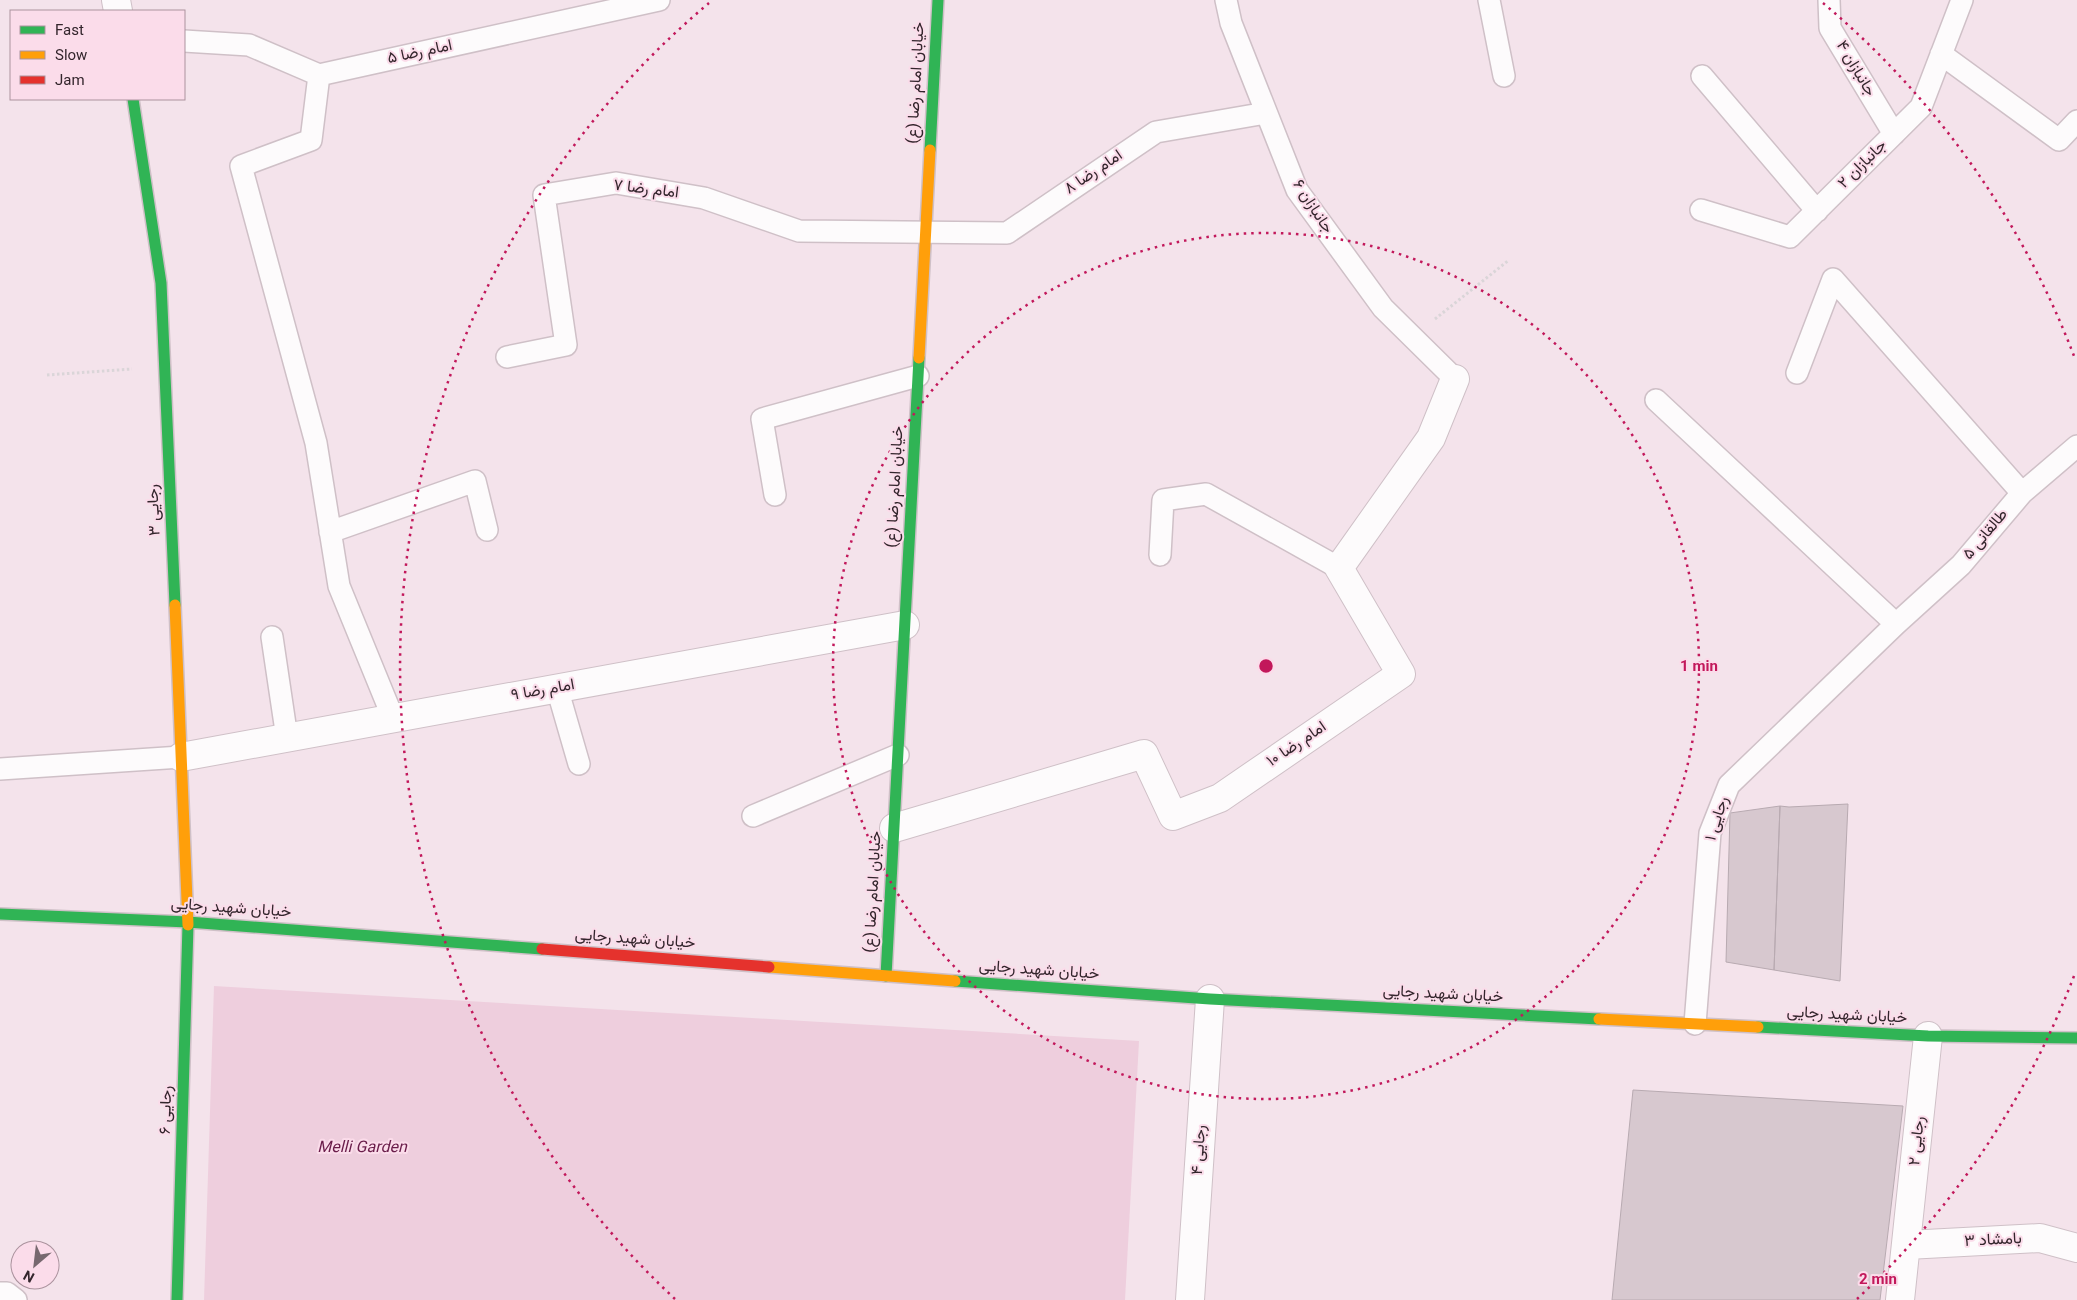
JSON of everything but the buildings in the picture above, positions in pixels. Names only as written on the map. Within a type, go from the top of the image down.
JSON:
[{"type":"street","name":"خیابان امام رضا (ع)","points":[[886,976],[938,0]]},
{"type":"street","name":"رجایی ۳","points":[[133,100],[161,282],[188,922]]},
{"type":"street","points":[[1339,568],[1431,438],[1455,380]]},
{"type":"street","name":"امام رضا ۱۰","points":[[894,828],[1144,754],[1174,816],[1220,798],[1402,674],[1339,568]]},
{"type":"street","name":"امام رضا ۹","points":[[181,757],[905,625]]},
{"type":"street","name":"خیابان شهید رجایی","points":[[0,914],[188,922],[1210,999],[1928,1036],[2077,1038]]},
{"type":"street","name":"رجایی ۶","points":[[177,1300],[188,922]]},
{"type":"street","name":"رجایی ۴","points":[[1190,1300],[1210,999]]},
{"type":"street","name":"رجایی ۲","points":[[1900,1300],[1928,1036]]},
{"type":"street","name":"بامشاد ۳","points":[[1907,1245],[2040,1238],[2077,1248]]},
{"type":"lane","name":"امام رضا ۵","points":[[319,75],[659,0]]},
{"type":"lane","name":"جانبازان ۶","points":[[1226,0],[1231,23],[1297,190],[1384,308],[1455,380]]},
{"type":"lane","points":[[1489,0],[1504,76]]},
{"type":"lane","name":"جانبازان ۴","points":[[1829,0],[1830,28],[1894,134]]},
{"type":"lane","name":"جانبازان ۲","points":[[1701,210],[1790,237],[1921,107],[1962,0]]},
{"type":"lane","points":[[185,41],[249,45],[319,75],[311,140],[241,166],[316,442],[339,586],[392,718]]},
{"type":"lane","points":[[1941,54],[2059,140],[2077,121]]},
{"type":"lane","points":[[1702,76],[1817,211]]},
{"type":"lane","name":"امام رضا ۸","points":[[926,232],[1007,233],[1156,132],[1266,113]]},
{"type":"lane","name":"امام رضا ۷","points":[[507,356],[566,345],[544,195],[616,183],[704,198],[799,231],[926,232]]},
{"type":"lane","points":[[1796,373],[1833,279],[2022,493]]},
{"type":"lane","points":[[774,495],[762,419],[918,376]]},
{"type":"lane","points":[[1656,400],[1896,624]]},
{"type":"lane","name":"طالقانی ۵","points":[[1896,624],[1961,565],[2022,493],[2077,446]]},
{"type":"lane","points":[[330,532],[475,481],[487,530]]},
{"type":"lane","points":[[1160,555],[1162,500],[1206,494],[1339,568]]},
{"type":"lane","name":"رجایی ۱","points":[[1694,1024],[1710,833],[1729,785],[1896,624]]},
{"type":"lane","points":[[272,637],[287,738]]},
{"type":"lane","points":[[557,688],[579,764]]},
{"type":"lane","points":[[753,816],[898,755]]},
{"type":"lane","points":[[0,769],[181,757]]},
{"type":"path","points":[[1412,337],[1509,260]]},
{"type":"path","points":[[48,375],[165,367]]},
{"type":"green space","name":"Melli Garden","points":[[214,986],[1139,1041],[1125,1300],[204,1300]]},
{"type":"traffic: fast","points":[[930,150],[938,0]]},
{"type":"traffic: fast","points":[[133,100],[161,283],[175,605]]},
{"type":"traffic: fast","points":[[886,976],[919,358]]},
{"type":"traffic: fast","points":[[0,914],[188,922],[542,949]]},
{"type":"traffic: fast","points":[[177,1300],[188,925]]},
{"type":"traffic: fast","points":[[955,981],[1210,999],[1599,1019]]},
{"type":"traffic: fast","points":[[1758,1027],[1928,1036],[2077,1038]]},
{"type":"traffic: slow","points":[[919,358],[930,150]]},
{"type":"traffic: slow","points":[[175,605],[188,925]]},
{"type":"traffic: slow","points":[[769,967],[955,981]]},
{"type":"traffic: slow","points":[[1599,1019],[1758,1027]]},
{"type":"traffic: jam","points":[[542,949],[769,967]]}]
